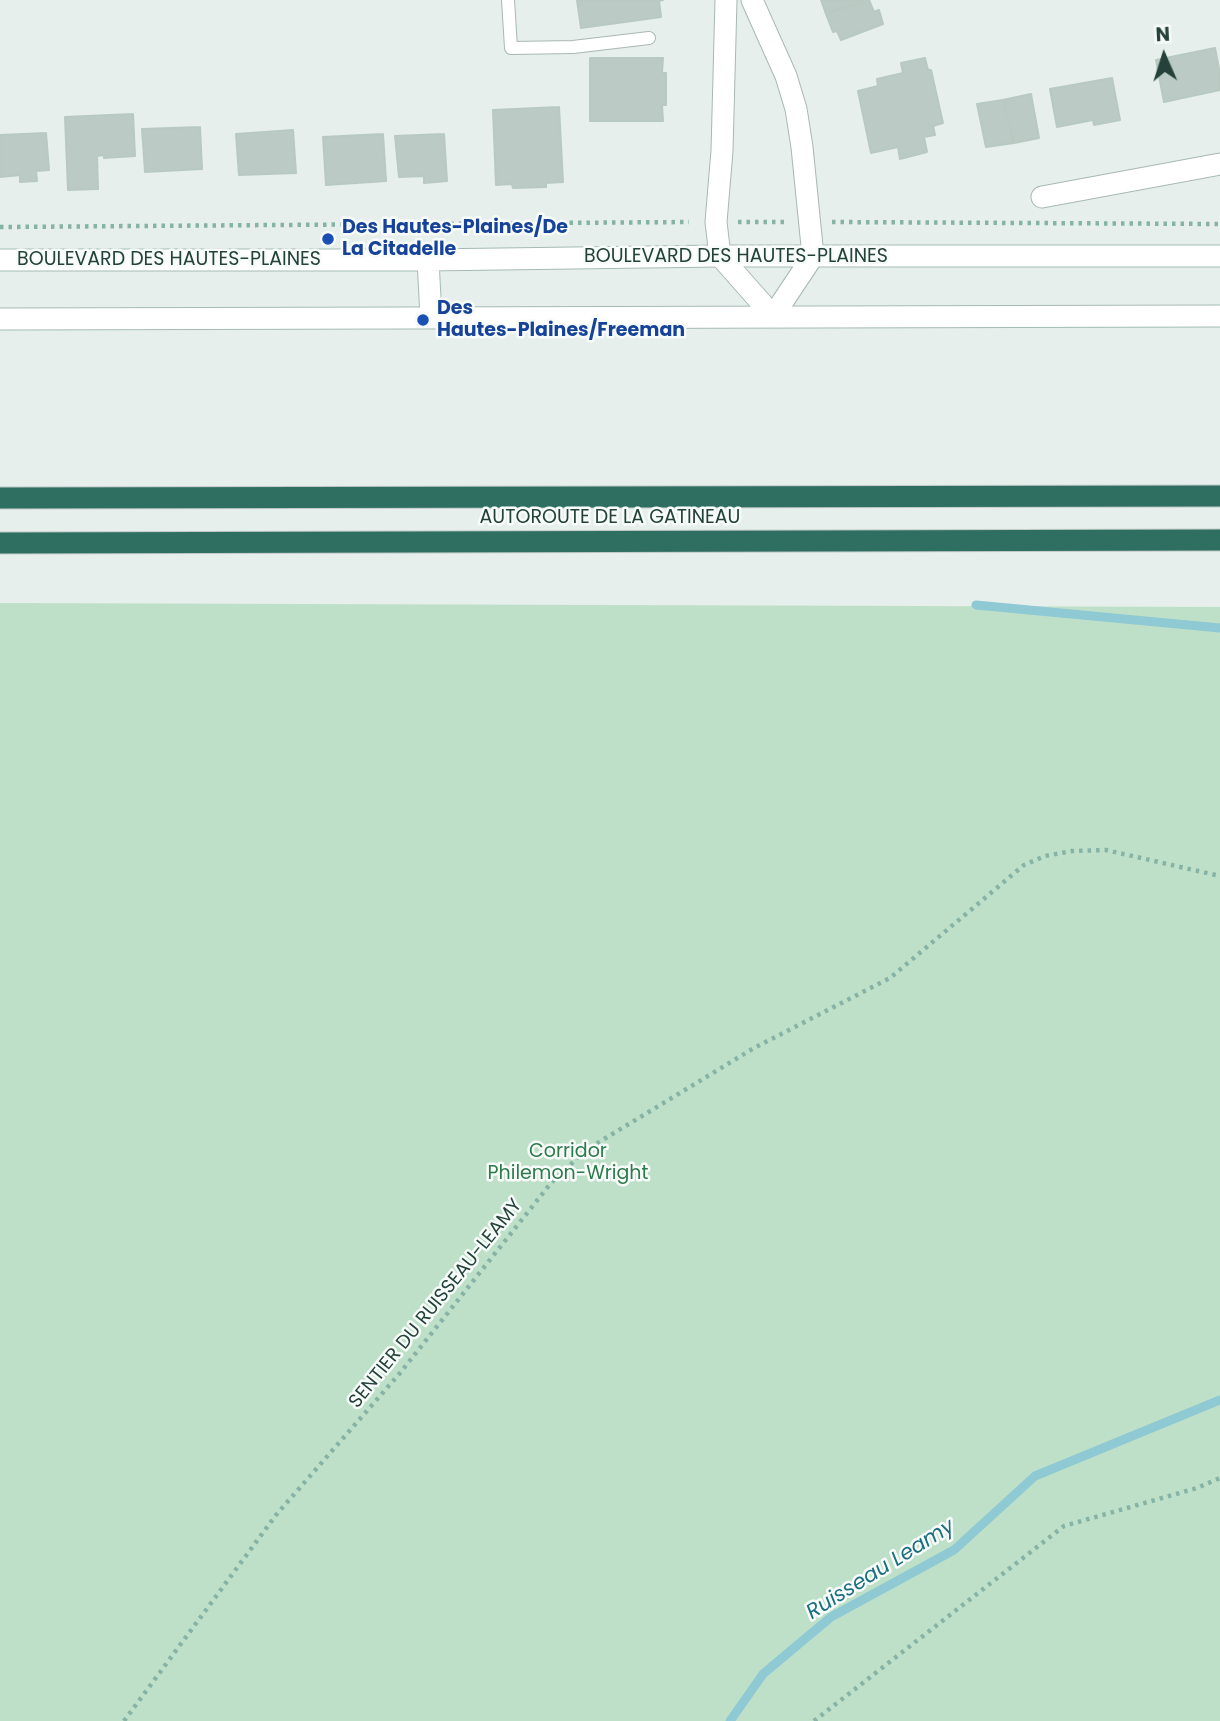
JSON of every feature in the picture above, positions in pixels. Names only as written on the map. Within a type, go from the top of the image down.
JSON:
[{"type":"highway","name":"AUTOROUTE DE LA GATINEAU","points":[[0,498],[1220,496]]},
{"type":"highway","name":"AUTOROUTE DE LA GATINEAU","points":[[0,543],[1220,540]]},
{"type":"street","points":[[726,0],[722,151],[716,222],[720,256],[772,316]]},
{"type":"street","points":[[752,0],[786,76],[796,110],[813,256],[772,316]]},
{"type":"street","points":[[1042,197],[1220,163]]},
{"type":"street","name":"BOULEVARD DES HAUTES-PLAINES","points":[[0,260],[1220,256]]},
{"type":"street","points":[[428,260],[431,317]]},
{"type":"street","points":[[0,319],[1220,316]]},
{"type":"lane","points":[[508,0],[511,48],[573,47],[649,38]]},
{"type":"path","points":[[0,228],[689,222]]},
{"type":"path","points":[[737,222],[786,222]]},
{"type":"path","points":[[831,222],[1220,224]]},
{"type":"path","name":"SENTIER DU RUISSEAU-LEAMY","points":[[124,1721],[276,1515],[400,1373],[551,1183],[586,1150],[754,1048],[890,978],[1024,865],[1045,856],[1072,851],[1106,850],[1220,876]]},
{"type":"path","points":[[814,1721],[1064,1526],[1197,1488],[1220,1478]]},
{"type":"green space","name":"Corridor Philemon-Wright","points":[[0,603],[1220,607],[1220,1721],[0,1721]]},
{"type":"building","points":[[577,0],[663,0],[659,1],[661,17],[581,28]]},
{"type":"building","points":[[821,0],[865,0],[826,14]]},
{"type":"building","points":[[869,0],[874,12],[879,10],[883,24],[841,40],[837,31],[833,32],[826,14]]},
{"type":"building","points":[[1215,48],[1220,90],[1164,102],[1156,60]]},
{"type":"building","points":[[590,58],[663,58],[666,105],[662,105],[663,121],[590,121]]},
{"type":"building","points":[[925,58],[928,70],[931,70],[943,123],[933,126],[935,135],[924,137],[927,152],[900,159],[898,147],[871,153],[858,91],[878,86],[877,79],[903,73],[901,63]]},
{"type":"building","points":[[1112,78],[1120,120],[1094,125],[1093,120],[1057,127],[1050,89]]},
{"type":"building","points":[[1031,94],[1039,138],[1014,143],[1003,100]]},
{"type":"building","points":[[1003,100],[1014,143],[986,147],[977,104]]},
{"type":"building","points":[[559,107],[563,182],[546,183],[546,187],[513,188],[512,184],[496,185],[493,110]]},
{"type":"building","points":[[133,114],[135,156],[97,156],[98,189],[68,190],[65,117]]},
{"type":"building","points":[[200,127],[202,169],[145,172],[142,129]]},
{"type":"building","points":[[293,130],[296,173],[239,175],[236,134]]},
{"type":"building","points":[[46,133],[49,170],[36,171],[37,181],[20,182],[20,175],[0,177],[0,135]]},
{"type":"building","points":[[383,134],[386,181],[326,185],[323,137]]},
{"type":"building","points":[[444,134],[447,181],[424,183],[424,176],[399,177],[395,136]]},
{"type":"waterway","points":[[976,605],[1220,628]]},
{"type":"waterway","name":"Ruisseau Leamy","points":[[730,1721],[763,1674],[831,1617],[954,1550],[1035,1476],[1220,1400]]},
{"type":"place","name":"Des Hautes-Plaines/De La Citadelle","points":[[328,239]]},
{"type":"place","name":"Des Hautes-Plaines/Freeman","points":[[423,320]]}]
